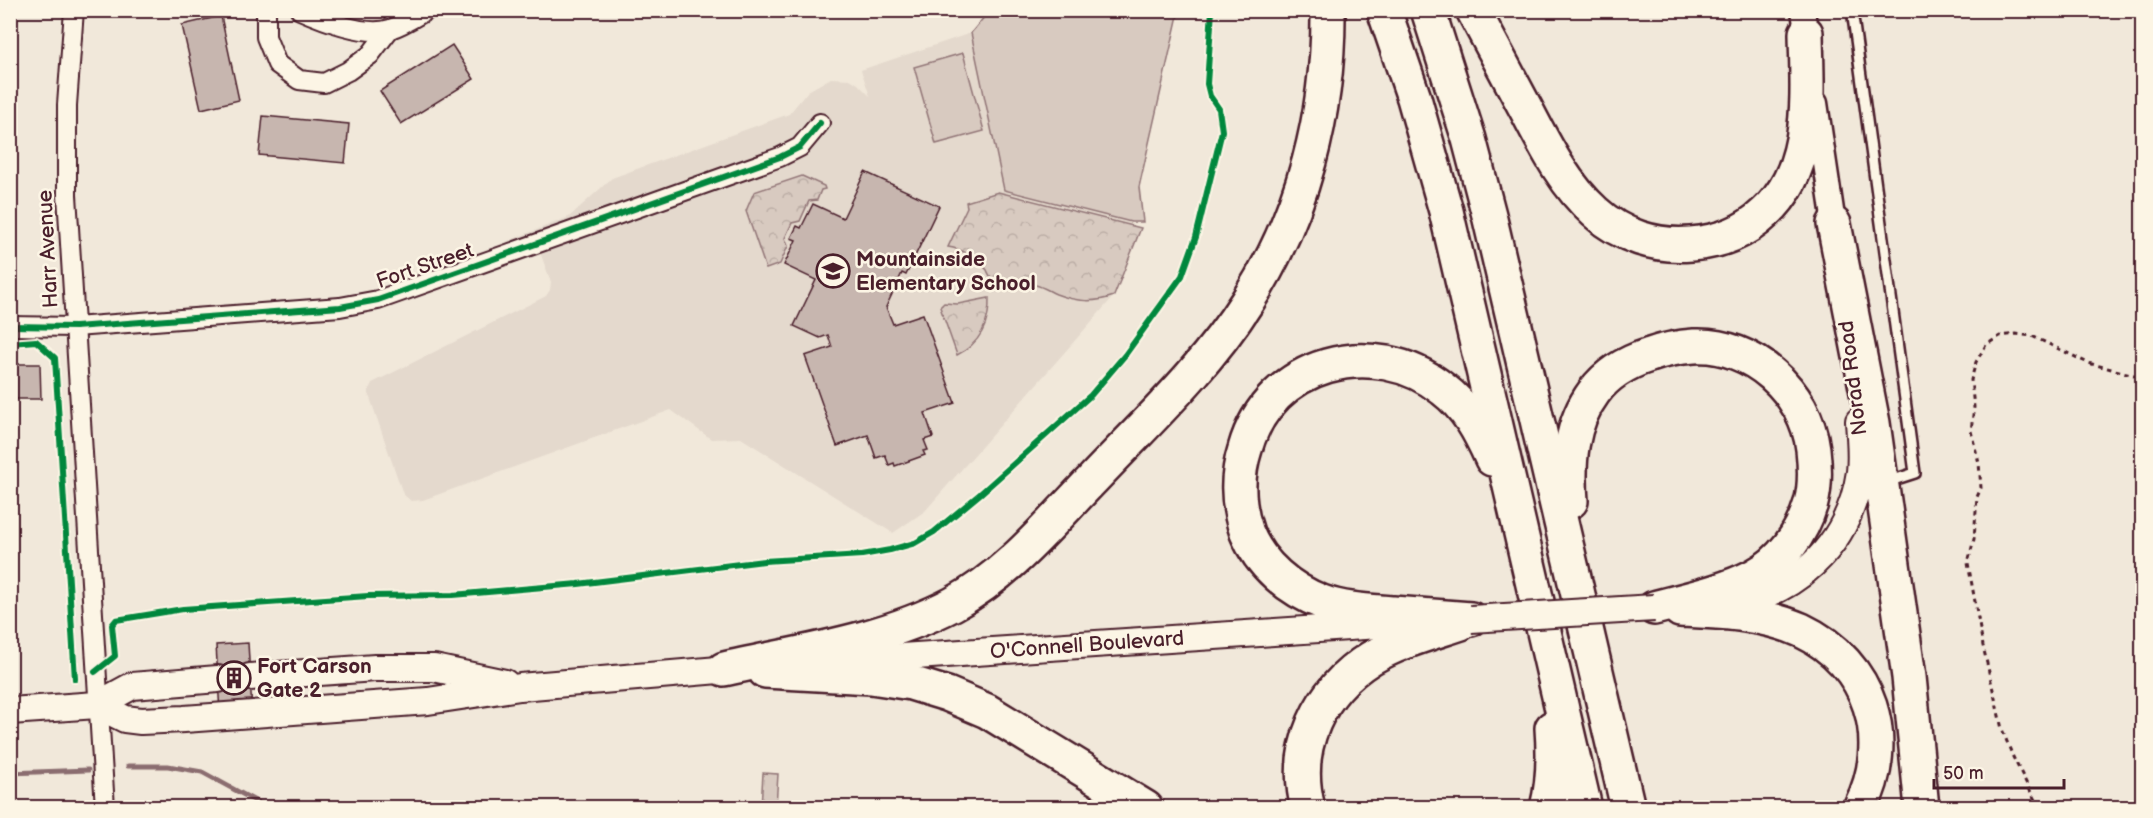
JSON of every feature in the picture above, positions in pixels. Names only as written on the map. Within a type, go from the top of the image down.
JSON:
[{"type":"highway","points":[[724,669],[892,629],[923,618],[979,589],[1006,568],[1037,537],[1176,392],[1248,302],[1290,218],[1306,175],[1319,121],[1327,67],[1328,10]]},
{"type":"highway","points":[[1384,10],[1414,98],[1446,211],[1585,807]]},
{"type":"highway","points":[[1428,10],[1454,89],[1486,204],[1628,807]]},
{"type":"highway","points":[[1473,10],[1557,166],[1575,191],[1595,212],[1627,233],[1656,243],[1676,245],[1701,243],[1729,236],[1755,223],[1778,202],[1786,189],[1801,153],[1805,130],[1807,100],[1804,22]]},
{"type":"highway","points":[[1834,224],[1873,423],[1909,677],[1922,807]]},
{"type":"highway","points":[[1576,582],[1569,474],[1572,442],[1581,413],[1594,392],[1613,373],[1635,360],[1675,348],[1696,346],[1721,349],[1746,357],[1768,370],[1789,390],[1803,413],[1812,437],[1815,464],[1814,492],[1806,519],[1792,542],[1775,561],[1754,576],[1724,588],[1654,608]]},
{"type":"highway","points":[[1471,619],[1358,610],[1323,603],[1299,592],[1279,577],[1263,560],[1251,543],[1239,502],[1240,463],[1256,421],[1270,401],[1288,383],[1310,371],[1357,360],[1393,364],[1418,373],[1443,389],[1462,407],[1484,440],[1493,460],[1533,587]]},
{"type":"highway","points":[[1654,608],[1741,613],[1771,620],[1801,630],[1825,644],[1840,658],[1860,684],[1875,725],[1876,759],[1869,789],[1860,807]]},
{"type":"highway","points":[[1308,807],[1304,793],[1303,767],[1306,743],[1313,721],[1335,690],[1346,678],[1372,658],[1400,645],[1471,619]]},
{"type":"highway","points":[[1589,638],[1632,769],[1651,807]]},
{"type":"highway","points":[[1547,642],[1554,751],[1552,787],[1547,807]]},
{"type":"highway","points":[[724,669],[871,677],[911,683],[947,694],[987,711],[1146,807]]},
{"type":"main road","name":"Norad Road","points":[[1654,608],[1728,604],[1775,590],[1794,581],[1818,561],[1833,544],[1847,518],[1860,471],[1861,445],[1834,224]]},
{"type":"main road","name":"O'Connell Boulevard","points":[[97,705],[126,719],[141,721],[184,719],[428,701],[520,687],[724,669],[1654,608]]},
{"type":"main road","name":"O'Connell Boulevard","points":[[250,677],[375,668],[434,668],[520,687]]},
{"type":"main road","points":[[304,674],[290,682],[286,696],[296,702],[326,709]]},
{"type":"main road","name":"O'Connell Boulevard","points":[[10,711],[97,705],[132,686],[218,679]]},
{"type":"main road","points":[[176,682],[168,695],[169,704],[177,715],[184,719]]},
{"type":"street","name":"Harr Avenue","points":[[74,10],[66,148],[97,705],[105,807]]},
{"type":"street","points":[[266,10],[266,37],[277,64],[299,80],[324,83],[348,71],[369,54],[388,30],[427,10]]},
{"type":"street","points":[[300,10],[330,23],[361,30],[388,30]]},
{"type":"street","name":"Norad Road","points":[[1804,22],[1834,224]]},
{"type":"street","name":"Fort Street","points":[[10,326],[75,327],[340,307],[378,300],[780,157],[800,147],[820,123]]},
{"type":"lane","points":[[1852,10],[1915,473],[1882,484]]},
{"type":"path","points":[[2039,807],[2013,757],[2002,729],[1983,646],[1968,563],[1974,539],[1977,497],[1981,488],[1979,463],[1971,431],[1974,408],[1971,380],[1976,362],[1986,345],[2000,336],[2016,334],[2032,336],[2088,363],[2142,377]]},
{"type":"shaded area","name":"Mountainside Elementary School","points":[[987,11],[1179,11],[1114,296],[925,511],[893,533],[741,438],[711,439],[671,410],[423,500],[411,501],[403,494],[368,392],[372,383],[546,296],[551,282],[537,244],[491,260],[508,241],[569,217],[612,178],[789,114],[808,91],[831,78],[850,79],[870,96],[861,70],[971,33]]},
{"type":"green space","points":[[990,10],[1179,11],[1139,187],[1143,222],[1131,222],[1004,190],[971,33]]},
{"type":"green space","points":[[963,53],[984,131],[936,144],[914,67]]},
{"type":"green space","points":[[802,176],[824,186],[825,189],[821,190],[817,200],[809,201],[800,221],[792,223],[785,238],[788,246],[780,264],[766,269],[746,211],[754,192]]},
{"type":"green space","points":[[998,192],[1141,228],[1114,296],[1092,301],[1078,300],[1035,285],[1002,283],[991,277],[974,258],[948,247],[967,207],[966,202]]},
{"type":"green space","points":[[989,298],[988,316],[982,332],[972,345],[957,355],[940,307],[944,303],[958,304]]},
{"type":"green space","points":[[763,773],[778,774],[776,807],[761,807]]},
{"type":"building","points":[[221,16],[239,100],[201,109],[182,25]]},
{"type":"building","points":[[452,45],[474,79],[401,124],[380,91]]},
{"type":"building","points":[[263,116],[349,124],[345,163],[259,155]]},
{"type":"building","points":[[865,172],[939,206],[906,275],[902,273],[886,307],[893,324],[923,314],[955,403],[925,413],[933,437],[924,440],[928,450],[923,451],[925,455],[895,466],[894,463],[889,465],[885,455],[876,458],[868,435],[837,446],[805,356],[832,347],[828,335],[820,338],[794,326],[816,280],[784,265],[796,240],[791,238],[797,226],[801,228],[813,204],[843,218]]},
{"type":"building","points":[[10,364],[40,364],[41,399],[10,399]]},
{"type":"building","name":"Fort Carson Gate 2","points":[[248,643],[252,711],[220,713],[216,645]]},
{"type":"waterway","points":[[128,766],[168,766],[202,772],[268,808]]},
{"type":"waterway","points":[[10,773],[88,770]]},
{"type":"cycle path","points":[[95,672],[115,656],[112,625],[116,620],[183,609],[368,596],[453,595],[578,584],[764,561],[862,555],[915,543],[934,532],[1091,395],[1125,355],[1182,276],[1196,237],[1222,131],[1219,109],[1210,96],[1207,84],[1212,10]]},
{"type":"cycle path","points":[[10,326],[75,327],[340,307],[378,300],[780,157],[800,147],[820,123]]},
{"type":"cycle path","points":[[10,343],[36,341],[55,358],[75,679]]},
{"type":"place","name":"Mountainside Elementary School","points":[[833,271]]},
{"type":"place","name":"Fort Carson Gate 2","points":[[234,678]]}]
